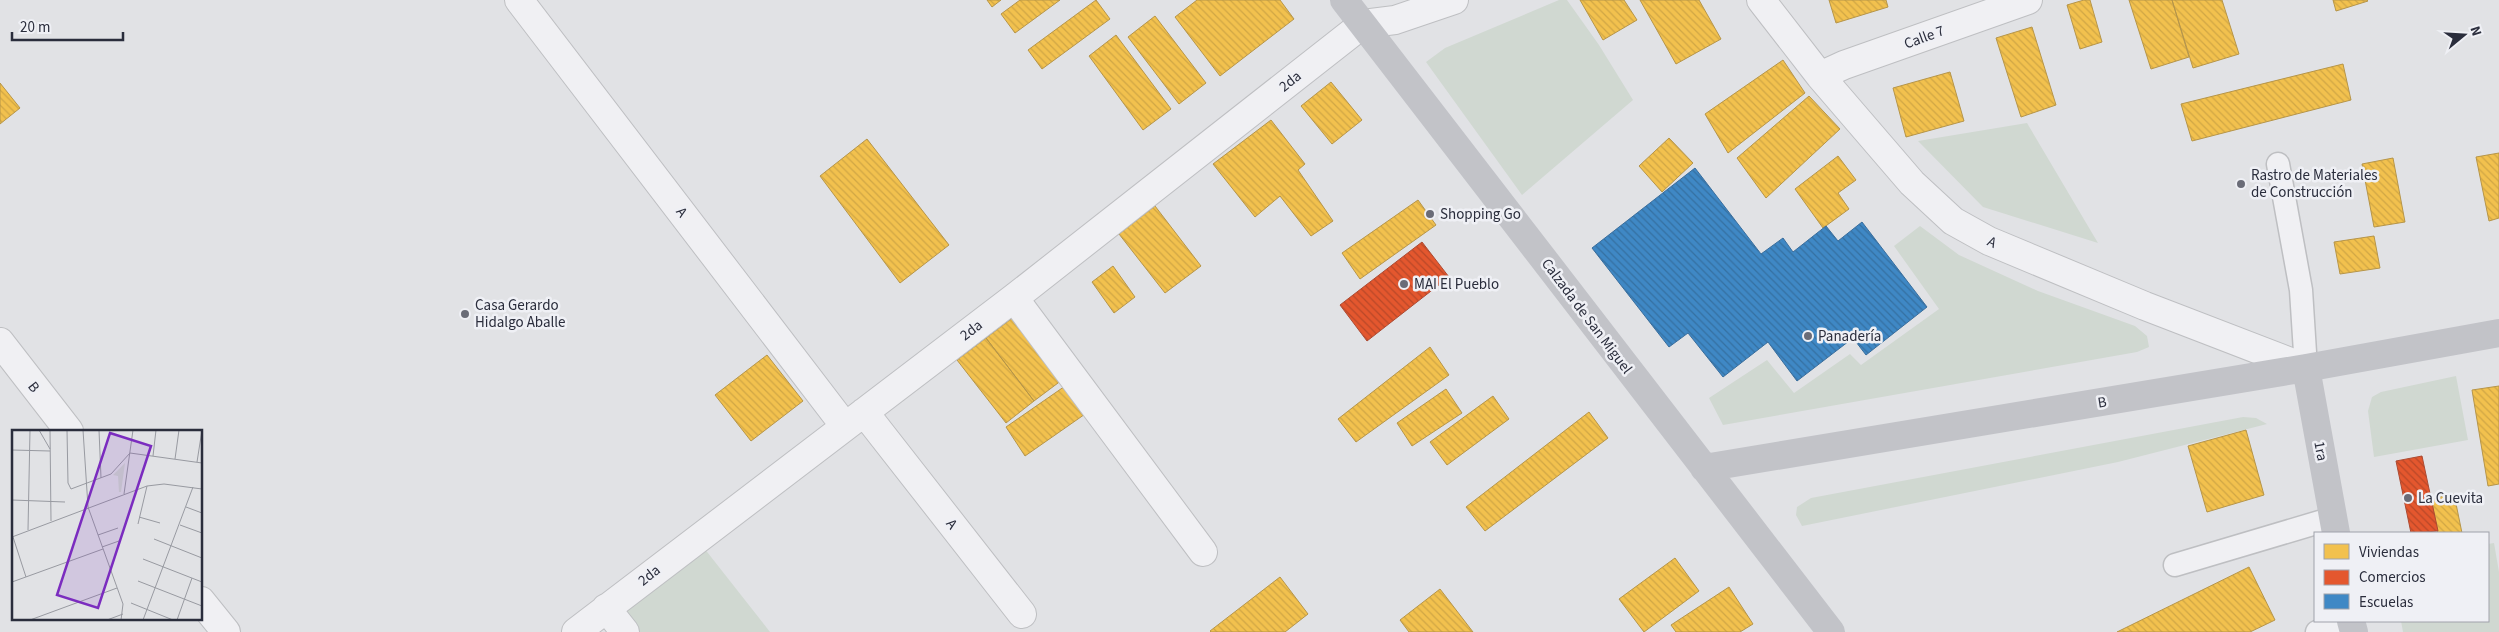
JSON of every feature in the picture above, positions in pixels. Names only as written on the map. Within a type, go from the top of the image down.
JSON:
[{"type":"street","name":"A","points":[[519,0],[854,418],[1022,614]]},
{"type":"street","name":"Calzada de San Miguel","points":[[1344,0],[1831,632]]},
{"type":"street","points":[[1363,24],[1395,20],[1454,0]]},
{"type":"street","name":"A","points":[[1761,0],[1820,76],[1912,184],[1953,221],[1989,241],[2136,302],[2306,368]]},
{"type":"street","name":"Calle 7","points":[[1820,76],[1844,65],[2028,0]]},
{"type":"street","name":"2da","points":[[576,632],[854,418],[1014,298],[1363,24]]},
{"type":"street","points":[[1014,298],[1203,552]]},
{"type":"street","name":"B","points":[[1704,468],[2306,368],[2499,333]]},
{"type":"street","name":"B","points":[[0,342],[68,430]]},
{"type":"street","name":"1ra","points":[[2306,368],[2334,526]]},
{"type":"street","points":[[202,602],[226,632]]},
{"type":"street","points":[[606,608],[625,632]]},
{"type":"lane","points":[[2278,164],[2301,290],[2306,368]]},
{"type":"lane","points":[[2175,565],[2334,526]]},
{"type":"lane","points":[[2317,632],[2339,622]]},
{"type":"shaded area","points":[[1559,0],[1567,0],[1599,45],[1633,100],[1522,195],[1426,62],[1445,48]]},
{"type":"shaded area","points":[[2027,123],[2098,243],[1983,207],[1918,141]]},
{"type":"shaded area","points":[[1920,226],[1959,255],[2038,291],[2135,326],[2147,336],[2149,347],[2137,352],[1723,425],[1709,398],[1767,360],[1794,393],[1850,354],[1861,365],[1939,309],[1894,246]]},
{"type":"shaded area","points":[[2456,376],[2468,440],[2374,457],[2368,411],[2372,397],[2381,392]]},
{"type":"shaded area","points":[[2243,417],[2256,418],[2267,424],[2118,462],[1802,526],[1796,515],[1797,507],[1811,498]]},
{"type":"shaded area","points":[[2494,543],[2499,572],[2499,632],[2403,632],[2401,622],[2489,622],[2489,544]]},
{"type":"shaded area","points":[[704,548],[770,632],[637,632],[622,613]]},
{"type":"building: Viviendas","points":[[987,0],[1001,0],[992,7]]},
{"type":"building: Viviendas","points":[[1020,0],[1060,0],[1015,33],[1001,14]]},
{"type":"building: Viviendas","points":[[1096,0],[1110,19],[1042,69],[1028,50]]},
{"type":"building: Viviendas","points":[[1197,0],[1280,0],[1294,19],[1220,76],[1175,17]]},
{"type":"building: Viviendas","points":[[1580,0],[1624,0],[1637,20],[1603,40]]},
{"type":"building: Viviendas","points":[[1640,0],[1699,0],[1721,39],[1676,64]]},
{"type":"building: Viviendas","points":[[1829,0],[1886,0],[1888,7],[1836,23]]},
{"type":"building: Viviendas","points":[[2090,0],[2102,42],[2080,49],[2067,5]]},
{"type":"building: Viviendas","points":[[2129,0],[2172,0],[2189,57],[2151,69]]},
{"type":"building: Viviendas","points":[[2172,0],[2222,0],[2239,54],[2193,68]]},
{"type":"building: Viviendas","points":[[2333,0],[2367,0],[2368,1],[2336,11]]},
{"type":"building: Viviendas","points":[[1155,16],[1206,83],[1179,104],[1128,37]]},
{"type":"building: Viviendas","points":[[2032,27],[2056,105],[2021,117],[1996,38]]},
{"type":"building: Viviendas","points":[[1116,35],[1171,109],[1143,130],[1089,56]]},
{"type":"building: Viviendas","points":[[1783,60],[1805,93],[1728,153],[1705,114]]},
{"type":"building: Viviendas","points":[[2343,64],[2351,100],[2192,141],[2181,104]]},
{"type":"building: Viviendas","points":[[1950,72],[1964,121],[1906,137],[1893,88]]},
{"type":"building: Viviendas","points":[[1331,82],[1362,120],[1332,144],[1301,106]]},
{"type":"building: Viviendas","points":[[0,83],[20,108],[0,124]]},
{"type":"building: Viviendas","points":[[1809,96],[1840,129],[1766,198],[1737,158]]},
{"type":"building: Viviendas","points":[[1271,120],[1305,164],[1298,170],[1333,221],[1311,236],[1280,196],[1255,217],[1213,164]]},
{"type":"building: Viviendas","points":[[1669,138],[1693,163],[1662,192],[1639,166]]},
{"type":"building: Viviendas","points":[[867,139],[949,245],[900,283],[820,176]]},
{"type":"building: Viviendas","points":[[2499,153],[2499,218],[2489,221],[2476,157]]},
{"type":"building: Viviendas","points":[[1838,156],[1856,180],[1838,193],[1849,209],[1823,228],[1795,189]]},
{"type":"building: Viviendas","points":[[2393,158],[2405,222],[2374,227],[2362,164]]},
{"type":"building: Viviendas","points":[[1418,200],[1436,225],[1360,279],[1342,253]]},
{"type":"building: Viviendas","points":[[1155,206],[1201,266],[1165,293],[1119,234]]},
{"type":"building: Viviendas","points":[[2374,236],[2380,268],[2340,274],[2334,242]]},
{"type":"building: Viviendas","points":[[1113,266],[1135,297],[1114,313],[1092,282]]},
{"type":"building: Viviendas","points":[[1015,316],[1062,380],[1034,401],[986,338]]},
{"type":"building: Viviendas","points":[[986,338],[1034,401],[1006,423],[957,360]]},
{"type":"building: Viviendas","points":[[1430,347],[1449,375],[1356,442],[1338,419]]},
{"type":"building: Viviendas","points":[[767,355],[803,401],[751,441],[715,395]]},
{"type":"building: Viviendas","points":[[1068,384],[1088,412],[1025,456],[1006,427]]},
{"type":"building: Viviendas","points":[[2499,386],[2499,484],[2488,486],[2472,390]]},
{"type":"building: Viviendas","points":[[1446,389],[1462,413],[1412,446],[1397,423]]},
{"type":"building: Viviendas","points":[[1493,396],[1509,419],[1447,465],[1430,442]]},
{"type":"building: Viviendas","points":[[1589,412],[1608,438],[1485,531],[1466,507]]},
{"type":"building: Viviendas","points":[[2246,430],[2264,495],[2207,512],[2188,446]]},
{"type":"building: Viviendas","points":[[2454,494],[2462,532],[2438,532],[2431,499]]},
{"type":"building: Viviendas","points":[[1675,558],[1699,591],[1644,632],[1619,599]]},
{"type":"building: Viviendas","points":[[2249,567],[2275,620],[2250,632],[2117,632]]},
{"type":"building: Viviendas","points":[[1280,577],[1308,614],[1285,632],[1210,631]]},
{"type":"building: Viviendas","points":[[1729,587],[1753,624],[1740,632],[1676,632],[1671,625]]},
{"type":"building: Viviendas","points":[[1440,589],[1473,632],[1409,632],[1400,620]]},
{"type":"building: Comercios","points":[[1422,242],[1449,277],[1367,341],[1340,305]]},
{"type":"building: Comercios","points":[[2422,456],[2438,531],[2411,532],[2396,461]]},
{"type":"building: Escuelas","points":[[1695,168],[1761,254],[1783,238],[1793,252],[1826,226],[1838,241],[1862,222],[1927,307],[1866,355],[1853,338],[1797,381],[1768,342],[1723,377],[1688,333],[1669,347],[1592,248]]},
{"type":"place","name":"Rastro de Materiales de Construcción","points":[[2241,184]]},
{"type":"place","name":"Shopping Go","points":[[1430,214]]},
{"type":"place","name":"MAI El Pueblo","points":[[1404,284]]},
{"type":"place","name":"Casa Gerardo Hidalgo Aballe","points":[[465,314]]},
{"type":"place","name":"Panadería","points":[[1808,336]]},
{"type":"place","name":"La Cuevita","points":[[2408,498]]}]
